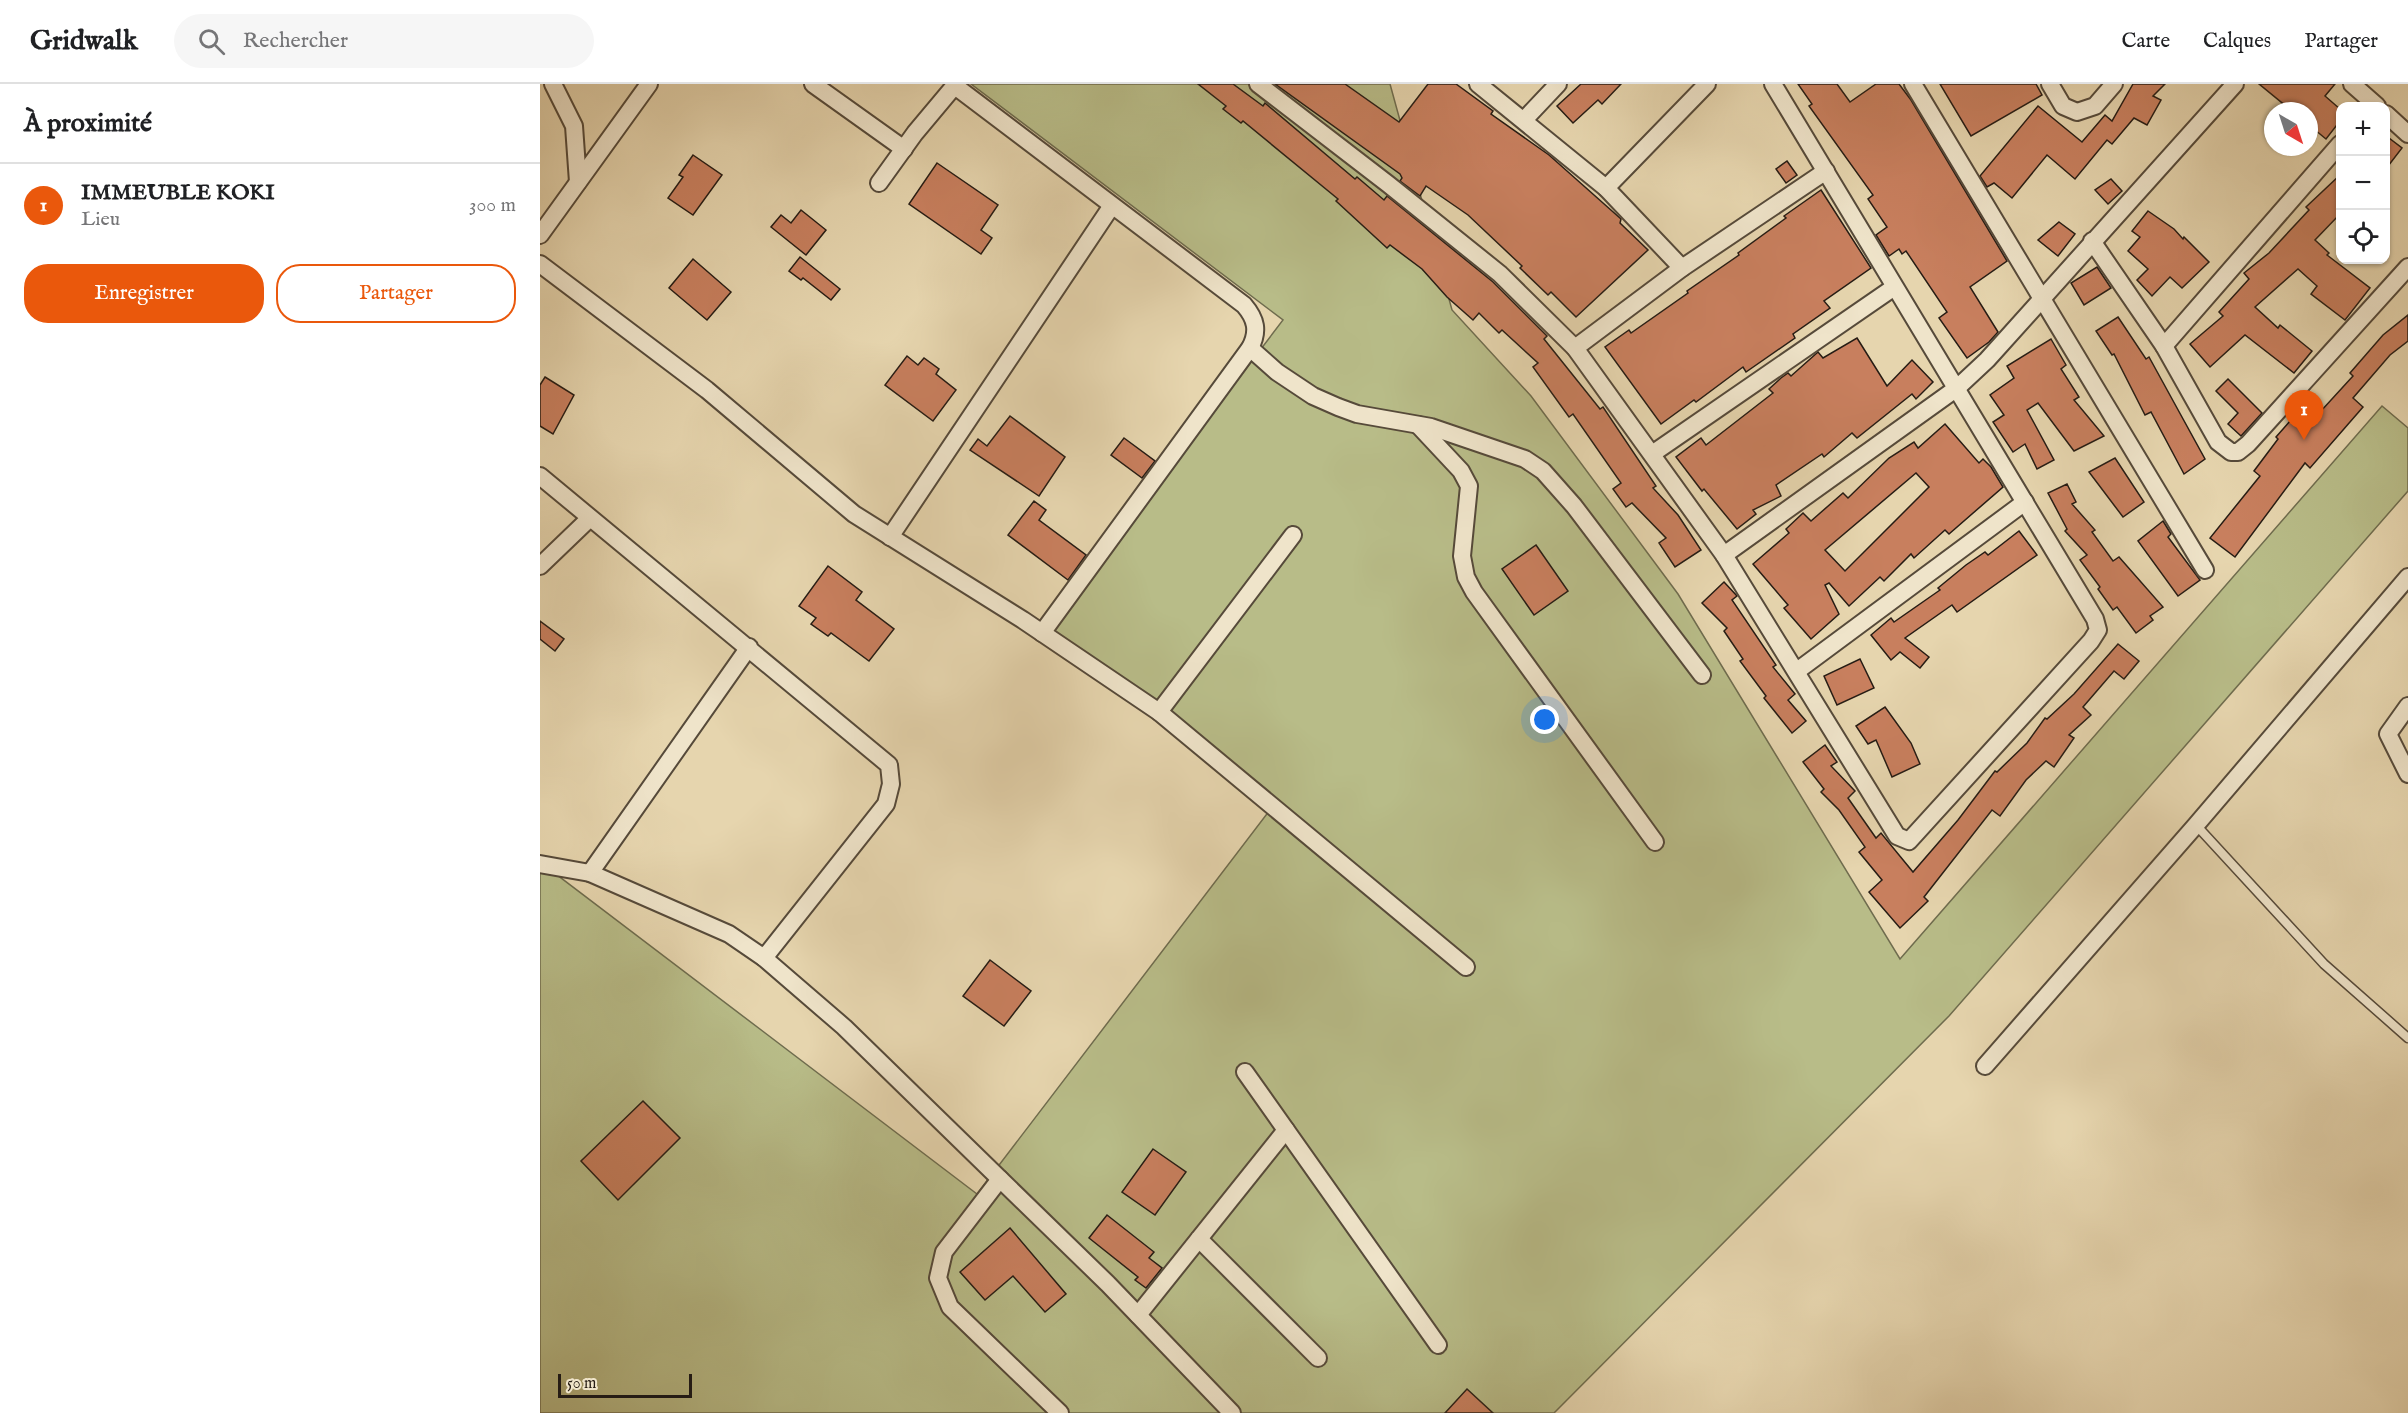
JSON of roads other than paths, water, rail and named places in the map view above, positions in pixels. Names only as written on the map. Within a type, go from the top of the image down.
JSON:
[{"type":"street","points":[[553,84],[574,126],[578,182]]},
{"type":"street","points":[[540,235],[649,84]]},
{"type":"street","points":[[813,84],[904,148]]},
{"type":"street","points":[[1258,84],[1500,274],[1575,348],[1724,555],[1897,836],[1909,841],[2091,641],[2098,630],[2095,619],[1957,388],[1893,288],[1773,84]]},
{"type":"street","points":[[1478,84],[1606,188],[1682,268]]},
{"type":"street","points":[[1524,120],[1558,84]]},
{"type":"street","points":[[1606,188],[1707,84]]},
{"type":"street","points":[[1913,84],[2205,570]]},
{"type":"street","points":[[2050,84],[2063,106],[2077,112],[2095,106],[2114,84]]},
{"type":"street","points":[[1724,555],[1957,388],[1987,360],[2235,84]]},
{"type":"street","points":[[2352,84],[2372,102]]},
{"type":"street","points":[[879,183],[904,148],[956,85],[1111,207],[1244,305],[1257,325],[1255,339],[1250,348],[1042,633]]},
{"type":"street","points":[[2390,118],[2408,134]]},
{"type":"street","points":[[2164,345],[2336,149]]},
{"type":"street","points":[[1575,348],[1682,268],[1826,171]]},
{"type":"street","points":[[890,537],[1111,207]]},
{"type":"street","points":[[2092,241],[2164,345],[2218,442],[2231,452],[2238,452],[2248,444],[2408,267]]},
{"type":"street","points":[[540,264],[707,390],[854,514],[1042,633],[1159,712],[1466,967]]},
{"type":"street","points":[[1652,454],[1893,288]]},
{"type":"street","points":[[1250,348],[1277,372],[1313,396],[1358,414],[1418,425],[1525,459],[1543,471],[1574,506],[1702,675]]},
{"type":"street","points":[[1418,425],[1461,471],[1469,486],[1462,556],[1466,577],[1474,592],[1655,842]]},
{"type":"street","points":[[540,476],[875,751],[889,765],[891,784],[886,804],[764,958]]},
{"type":"street","points":[[1797,671],[2025,502]]},
{"type":"street","points":[[540,566],[590,518]]},
{"type":"street","points":[[1159,712],[1293,535]]},
{"type":"street","points":[[1985,1066],[2196,825],[2408,577]]},
{"type":"street","points":[[590,873],[748,647]]},
{"type":"street","points":[[2408,706],[2388,734],[2408,774]]},
{"type":"street","points":[[540,864],[590,873],[729,934],[764,958],[844,1027],[1138,1315],[1232,1413]]},
{"type":"street","points":[[1245,1072],[1438,1345]]},
{"type":"street","points":[[1138,1315],[1286,1130]]},
{"type":"street","points":[[1000,1179],[944,1252],[938,1278],[950,1307],[1060,1413]]},
{"type":"street","points":[[1199,1239],[1318,1358]]},
{"type":"lane","points":[[2196,825],[2324,964],[2408,1038]]},
{"type":"place","name":"IMMEUBLE KOKI","points":[[2304,440]]}]
